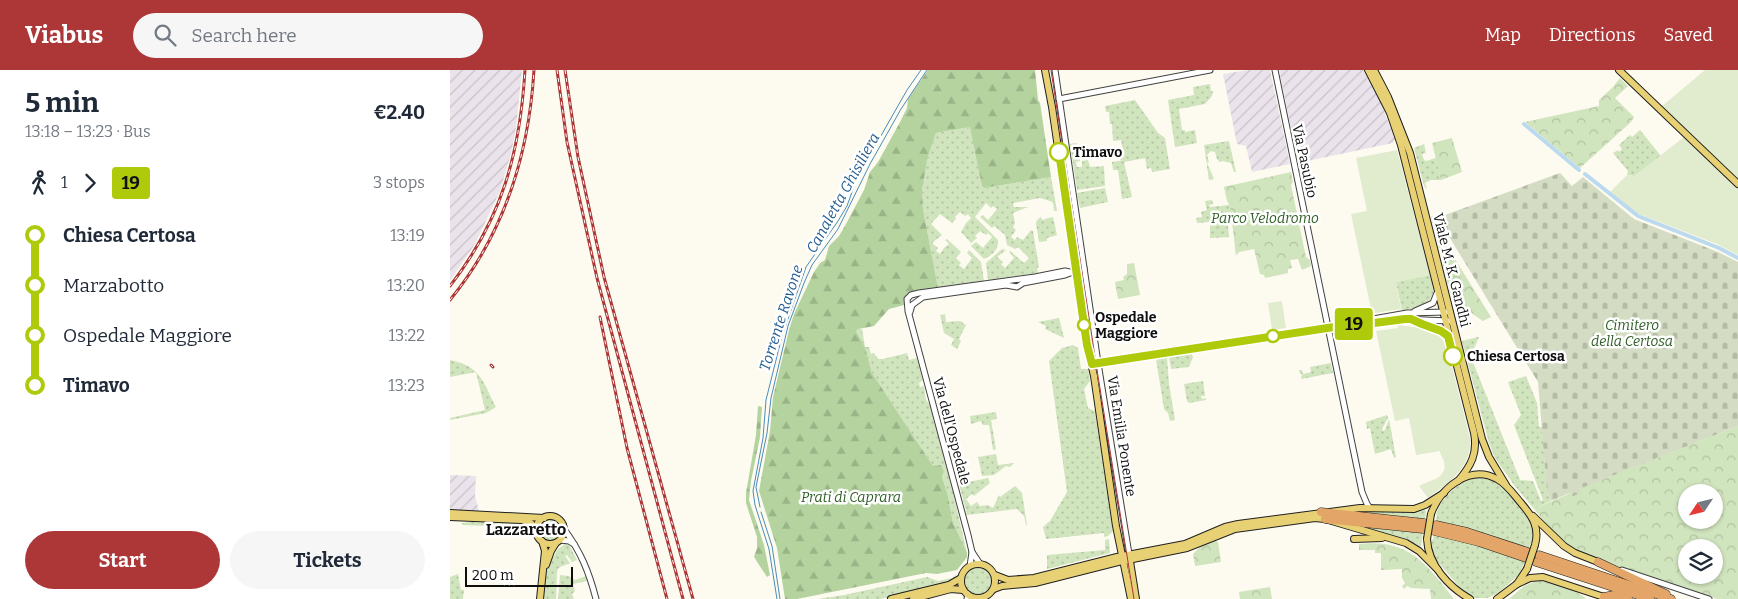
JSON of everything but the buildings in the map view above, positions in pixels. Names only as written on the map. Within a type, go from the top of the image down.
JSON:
[{"type":"highway","points":[[1323,516],[1424,526]]},
{"type":"highway","points":[[1435,528],[1527,555]]},
{"type":"highway","points":[[1650,599],[1538,558],[1672,599]]},
{"type":"highway","points":[[1598,562],[1658,589],[1672,599]]},
{"type":"highway","points":[[1607,598],[1614,595],[1628,599]]},
{"type":"main road","name":"Via Emilia Ponente","points":[[1045,70],[1051,100],[1073,272],[1087,345],[1095,363],[1131,599]]},
{"type":"main road","points":[[1368,70],[1404,144]]},
{"type":"main road","points":[[1374,70],[1388,96],[1404,144]]},
{"type":"main road","points":[[1619,70],[1738,184]]},
{"type":"main road","points":[[1692,138],[1701,142],[1738,178]]},
{"type":"main road","name":"Viale M. K. Gandhi","points":[[1404,144],[1438,291],[1446,312]]},
{"type":"main road","name":"Viale M. K. Gandhi","points":[[1404,144],[1448,320],[1482,439],[1492,462],[1506,485],[1528,512]]},
{"type":"main road","name":"Viale M. K. Gandhi","points":[[1448,320],[1449,338],[1476,445],[1471,464],[1458,481]]},
{"type":"main road","points":[[966,594],[961,578],[964,571],[970,566],[980,564],[988,567],[995,575],[1008,580],[1034,578],[1126,557],[1191,547],[1235,529],[1313,518],[1360,508],[1414,508],[1425,505],[1458,481],[1472,474],[1483,474],[1495,478],[1506,485]]},
{"type":"main road","points":[[1438,570],[1430,556],[1427,540],[1432,514],[1438,500],[1444,493]]},
{"type":"main road","points":[[1500,598],[1516,584],[1527,569],[1535,545],[1537,538],[1536,527],[1528,512]]},
{"type":"main road","points":[[1528,512],[1564,546],[1581,556],[1598,562]]},
{"type":"main road","points":[[450,513],[544,518]]},
{"type":"main road","points":[[536,530],[538,523],[550,516],[558,518],[562,522],[564,529],[564,535],[551,551],[542,578]]},
{"type":"main road","points":[[1323,516],[1403,542],[1414,548],[1438,570],[1461,599]]},
{"type":"main road","points":[[450,518],[522,520],[531,523],[545,550],[540,599]]},
{"type":"main road","points":[[1354,539],[1388,538]]},
{"type":"main road","points":[[542,541],[550,544],[558,542]]},
{"type":"main road","name":"Via Emilia Ponente","points":[[1126,557],[1136,599]]},
{"type":"main road","points":[[913,599],[951,589],[975,599],[986,597],[994,589],[1002,586],[1035,583],[1126,557]]},
{"type":"main road","points":[[994,589],[995,575]]},
{"type":"main road","points":[[1516,584],[1528,578],[1542,577],[1607,598]]},
{"type":"main road","points":[[891,599],[948,584],[961,578]]},
{"type":"main road","points":[[1451,586],[1470,599]]},
{"type":"street","name":"Via Emilia Ponente","points":[[1055,70],[1084,268],[1095,363]]},
{"type":"street","points":[[1059,99],[1210,70]]},
{"type":"street","name":"Via Pasubio","points":[[1275,70],[1362,492],[1366,504],[1370,508]]},
{"type":"street","points":[[1073,272],[1065,271],[1008,282],[923,297],[910,304],[908,297],[955,288],[1008,282],[1018,286],[1023,283],[1065,275],[1084,268]]},
{"type":"street","points":[[1407,313],[1433,303],[1438,291]]},
{"type":"street","name":"Via dell'Ospedale","points":[[910,304],[909,315],[972,552],[980,564]]},
{"type":"street","points":[[1095,363],[1328,328],[1407,313],[1446,312]]},
{"type":"street","points":[[1370,321],[1374,323],[1399,319],[1448,320]]},
{"type":"street","points":[[1411,319],[1441,331],[1449,338]]},
{"type":"street","name":"Via Pasubio","points":[[1360,508],[1362,492]]},
{"type":"street","points":[[564,529],[587,568],[596,599]]},
{"type":"street","points":[[558,542],[569,540],[575,545]]},
{"type":"street","name":"Via dell'Ospedale","points":[[970,566],[972,552]]},
{"type":"street","points":[[1598,562],[1709,599]]},
{"type":"shaded area","points":[[450,70],[522,70],[516,128],[511,154],[500,191],[475,244],[450,281]]},
{"type":"shaded area","points":[[1248,70],[1270,70],[1290,164],[1252,172],[1246,146],[1237,144],[1223,74]]},
{"type":"shaded area","points":[[1279,70],[1363,70],[1381,103],[1395,139],[1393,143],[1298,163]]},
{"type":"shaded area","points":[[450,475],[476,476],[475,496],[479,511],[450,510]]},
{"type":"green space","name":"Prati di Caprara","points":[[928,70],[1035,70],[1051,177],[984,188],[982,186],[970,127],[936,133],[927,159],[922,190],[923,209],[938,288],[909,294],[905,297],[904,305],[889,309],[874,326],[856,331],[865,347],[872,373],[933,466],[941,465],[944,471],[942,477],[953,523],[967,553],[967,557],[957,570],[937,574],[926,573],[797,599],[785,599],[777,548],[759,491],[770,431],[773,397],[789,330],[794,314],[814,272],[820,263],[825,260],[829,246],[839,236],[846,224],[864,190],[870,172],[878,162],[907,108],[908,99]]},
{"type":"green space","points":[[1705,70],[1738,70],[1738,255],[1717,244],[1636,213],[1610,192],[1627,175],[1634,176],[1684,137],[1656,110]]},
{"type":"green space","points":[[1620,78],[1628,86],[1615,98],[1634,117],[1631,122],[1580,168],[1525,122],[1599,106],[1599,100]]},
{"type":"green space","points":[[1210,84],[1211,91],[1213,91],[1212,96],[1205,104],[1179,109],[1182,130],[1185,130],[1185,132],[1195,130],[1197,143],[1175,147],[1168,100],[1194,95],[1193,87]]},
{"type":"green space","points":[[1135,100],[1158,133],[1165,138],[1170,169],[1152,172],[1151,168],[1147,169],[1145,158],[1124,162],[1132,197],[1122,199],[1118,170],[1113,170],[1112,162],[1124,160],[1120,160],[1117,152],[1123,151],[1121,140],[1113,141],[1112,124],[1110,124],[1109,112],[1106,112],[1105,106]]},
{"type":"green space","points":[[970,127],[972,129],[982,186],[984,188],[1051,177],[1057,211],[1054,211],[1053,202],[1040,198],[1013,203],[1014,207],[1028,207],[1013,213],[1015,223],[1013,227],[1016,230],[1011,237],[1015,240],[1017,237],[1023,240],[1031,230],[1033,231],[1039,267],[1037,268],[1038,273],[988,280],[986,263],[1002,249],[1006,250],[997,257],[1003,262],[1001,264],[1005,268],[1014,258],[1010,251],[1024,263],[1029,258],[1018,247],[1015,249],[1007,245],[1005,235],[994,226],[992,228],[980,217],[983,215],[988,220],[997,209],[993,206],[991,208],[986,203],[975,217],[998,240],[994,252],[984,259],[971,246],[976,242],[983,248],[992,237],[988,233],[986,235],[980,231],[975,236],[977,238],[971,243],[961,232],[971,218],[968,214],[965,216],[960,212],[952,223],[940,214],[931,224],[942,235],[932,243],[938,248],[936,251],[940,254],[949,244],[945,240],[947,239],[961,252],[956,258],[961,263],[959,265],[964,269],[972,258],[967,253],[969,250],[981,262],[984,281],[938,288],[923,209],[922,190],[926,160],[936,133]]},
{"type":"green space","points":[[1640,130],[1661,156],[1634,176],[1627,175],[1628,171],[1613,153],[1618,150],[1619,152],[1622,149],[1619,145],[1630,135],[1632,137]]},
{"type":"green space","points":[[1452,138],[1462,172],[1441,180],[1432,143]]},
{"type":"green space","points":[[1229,141],[1236,172],[1234,172],[1231,163],[1220,162],[1215,152],[1211,151],[1207,155],[1209,162],[1207,163],[1214,179],[1209,180],[1204,145]]},
{"type":"green space","points":[[1077,143],[1080,161],[1076,162],[1077,167],[1082,167],[1082,161],[1088,160],[1090,167],[1104,166],[1105,186],[1077,190],[1070,144]]},
{"type":"green space","points":[[1424,144],[1426,153],[1422,154],[1424,160],[1436,158],[1441,180],[1431,180],[1425,183],[1427,189],[1424,186],[1414,148]]},
{"type":"green space","points":[[1397,150],[1430,275],[1396,282],[1401,309],[1375,313],[1374,309],[1371,309],[1351,214],[1367,211],[1356,158]]},
{"type":"green space","name":"Parco Velodromo","points":[[1291,172],[1293,182],[1291,185],[1306,257],[1310,260],[1311,266],[1302,270],[1298,259],[1290,260],[1292,268],[1288,269],[1288,273],[1265,278],[1264,275],[1260,274],[1254,249],[1239,252],[1236,255],[1230,205],[1227,201],[1224,187]]},
{"type":"green space","name":"Cimitero della Certosa","points":[[1560,173],[1572,186],[1583,177],[1634,219],[1718,252],[1738,262],[1738,426],[1580,489],[1581,493],[1572,497],[1570,493],[1551,501],[1547,492],[1538,382],[1445,230],[1441,219],[1442,216]]},
{"type":"green space","points":[[1243,183],[1238,253],[1236,255],[1233,224],[1228,225],[1229,237],[1210,238],[1210,222],[1197,223],[1196,218],[1202,217],[1201,212],[1207,210],[1205,201],[1212,200],[1213,204],[1209,205],[1210,207],[1229,205],[1224,187]]},
{"type":"green space","points":[[1105,188],[1108,202],[1080,208],[1077,193]]},
{"type":"green space","points":[[1433,216],[1440,235],[1491,317],[1483,321],[1455,302],[1451,297],[1431,217]]},
{"type":"green space","points":[[1041,217],[1042,220],[1053,217],[1057,235],[1047,238],[1047,241],[1039,242],[1036,223]]},
{"type":"green space","points":[[1134,263],[1140,295],[1118,299],[1115,282],[1124,280],[1123,277],[1127,274],[1127,264]]},
{"type":"green space","points":[[1430,275],[1434,294],[1431,298],[1420,306],[1402,311],[1396,282]]},
{"type":"green space","points":[[1282,301],[1286,328],[1272,330],[1268,303]]},
{"type":"green space","points":[[945,314],[946,322],[960,321],[966,325],[959,339],[961,341],[957,349],[951,345],[954,339],[944,333],[940,315]]},
{"type":"green space","points":[[1059,318],[1064,338],[1045,329],[1046,326],[1038,322]]},
{"type":"green space","points":[[1397,325],[1415,327],[1439,336],[1446,343],[1470,438],[1468,457],[1464,465],[1451,480],[1428,498],[1419,486],[1437,478],[1443,472],[1444,462],[1440,451],[1416,455],[1409,418],[1395,421],[1376,331],[1398,328]]},
{"type":"green space","points":[[857,329],[862,329],[865,347],[856,331]]},
{"type":"green space","points":[[1479,337],[1471,357],[1520,480],[1533,481],[1541,501],[1543,500],[1514,425],[1521,415],[1508,382],[1526,376],[1537,403],[1539,427],[1542,427],[1547,492],[1551,501],[1534,509],[1495,458],[1489,443],[1462,341]]},
{"type":"green space","points":[[1073,345],[1078,348],[1081,369],[1088,369],[1090,381],[1084,389],[1088,408],[1095,411],[1113,531],[1104,537],[1104,533],[1046,539],[1043,527],[1050,521],[1067,492],[1049,361],[1062,348]]},
{"type":"green space","points":[[865,347],[869,347],[871,354],[874,353],[878,359],[907,353],[909,360],[917,358],[923,380],[919,383],[920,387],[924,386],[926,400],[930,405],[953,492],[967,557],[953,523],[942,477],[944,471],[941,465],[933,466],[872,373]]},
{"type":"green space","points":[[1191,353],[1193,357],[1189,367],[1171,369],[1169,357]]},
{"type":"green space","points":[[1167,358],[1175,420],[1170,421],[1168,413],[1164,409],[1156,359]]},
{"type":"green space","points":[[450,360],[468,366],[476,372],[450,377]]},
{"type":"green space","points":[[1331,363],[1333,373],[1301,379],[1302,374],[1300,374],[1299,370],[1302,370],[1303,374],[1311,372],[1310,367]]},
{"type":"green space","points":[[476,372],[496,407],[486,413],[450,420],[450,418],[485,410]]},
{"type":"green space","points":[[1203,381],[1205,396],[1201,396],[1202,399],[1206,398],[1206,400],[1189,403],[1184,384]]},
{"type":"green space","points":[[758,406],[762,407],[760,437],[749,500],[764,545],[770,575],[767,577],[754,557],[757,548],[757,537],[746,503],[756,435]]},
{"type":"green space","points":[[996,412],[997,419],[991,420],[996,449],[993,450],[989,425],[983,425],[981,421],[971,424],[970,416]]},
{"type":"green space","points":[[1387,415],[1388,418],[1382,429],[1383,431],[1385,430],[1389,419],[1396,457],[1394,458],[1391,449],[1375,454],[1370,428],[1367,429],[1366,422]]},
{"type":"green space","points":[[1738,426],[1738,599],[1717,599],[1571,549],[1534,509],[1571,493],[1572,497],[1580,493],[1579,489]]},
{"type":"green space","points":[[996,454],[998,465],[1014,463],[1010,467],[1006,466],[994,475],[982,476],[978,457]]},
{"type":"green space","points":[[1476,477],[1495,481],[1520,507],[1530,523],[1532,531],[1533,538],[1529,548],[1469,529],[1436,521],[1438,509],[1446,497],[1457,486]]},
{"type":"green space","points":[[988,478],[990,483],[974,496],[972,494],[966,499],[971,506],[977,502],[980,506],[988,505],[993,508],[999,495],[1000,497],[1015,486],[1022,493],[1027,525],[1024,516],[1017,509],[967,515],[959,484]]},
{"type":"green space","points":[[1424,508],[1426,511],[1425,520],[1353,512]]},
{"type":"green space","points":[[550,520],[557,523],[560,530],[557,537],[550,540],[543,537],[540,530],[543,523]]},
{"type":"green space","points":[[462,523],[522,524],[526,525],[531,531],[528,535],[516,527],[462,525]]},
{"type":"green space","points":[[1356,526],[1423,532],[1421,546],[1419,548]]},
{"type":"green space","points":[[1434,535],[1471,543],[1525,561],[1520,574],[1497,594],[1487,598],[1474,598],[1463,591],[1436,560],[1431,545]]},
{"type":"green space","points":[[1109,539],[1110,553],[1047,569],[1047,555],[1105,550],[1105,540]]},
{"type":"green space","points":[[1215,540],[1218,542],[1221,562],[1195,566],[1193,554],[1200,547]]},
{"type":"green space","points":[[1376,543],[1391,545],[1415,556],[1435,575],[1454,599],[1431,599],[1430,589],[1407,586],[1404,589],[1402,586],[1405,583],[1402,578],[1402,569],[1381,570],[1381,553],[1375,553],[1375,550],[1359,550],[1359,544]]},
{"type":"green space","points":[[565,544],[569,545],[577,560],[572,562],[567,555],[565,556],[570,563],[558,569],[556,599],[542,599],[551,557],[553,558],[557,550]]},
{"type":"green space","points":[[978,568],[987,572],[991,581],[987,590],[978,594],[969,590],[965,581],[969,572]]},
{"type":"green space","points":[[958,573],[951,581],[881,599],[818,599],[927,577],[938,581],[952,578]]},
{"type":"green space","points":[[458,574],[461,590],[464,590],[463,599],[450,599],[450,577]]},
{"type":"green space","points":[[560,575],[569,576],[575,580],[586,576],[587,581],[573,584],[575,591],[572,594],[574,599],[558,599]]},
{"type":"green space","points":[[1536,581],[1563,586],[1582,595],[1586,599],[1509,599],[1524,586]]},
{"type":"green space","points":[[1270,587],[1272,599],[1240,599],[1239,592]]},
{"type":"waterway","name":"Torrente Ravone","points":[[777,599],[769,549],[755,505],[753,491],[763,438],[766,400],[782,336],[806,267],[847,206],[857,178],[907,90],[921,70]]},
{"type":"waterway","name":"Canaletta Ghisiliera","points":[[760,507],[756,487],[767,433],[771,398],[788,326],[804,283],[812,265],[838,229],[870,164],[901,109],[927,70]]},
{"type":"waterway","points":[[1524,124],[1579,170]]},
{"type":"waterway","points":[[1585,174],[1638,216],[1719,248],[1738,258]]},
{"type":"waterway","name":"Torrente Ravone","points":[[761,512],[772,546],[780,599]]},
{"type":"tram line","points":[[1051,70],[1134,599]]},
{"type":"railway","points":[[450,286],[483,236],[505,184],[513,157],[518,129],[525,70]]},
{"type":"railway","points":[[450,300],[469,275],[485,248],[510,192],[526,132],[534,70]]},
{"type":"railway","points":[[557,70],[567,142],[597,278],[683,599]]},
{"type":"railway","points":[[565,70],[578,157],[604,277],[693,599]]},
{"type":"railway","points":[[600,317],[627,448],[667,599]]},
{"type":"bus line","name":"19","points":[[1059,152],[1087,345],[1092,364],[1370,321],[1374,323],[1402,319],[1411,319],[1444,333],[1449,338],[1453,356]]},
{"type":"place","name":"Timavo","points":[[1059,152]]},
{"type":"place","name":"Ospedale Maggiore","points":[[1084,325]]},
{"type":"place","name":"Chiesa Certosa","points":[[1453,356]]},
{"type":"district","name":"Lazzaretto","points":[[526,529]]}]
